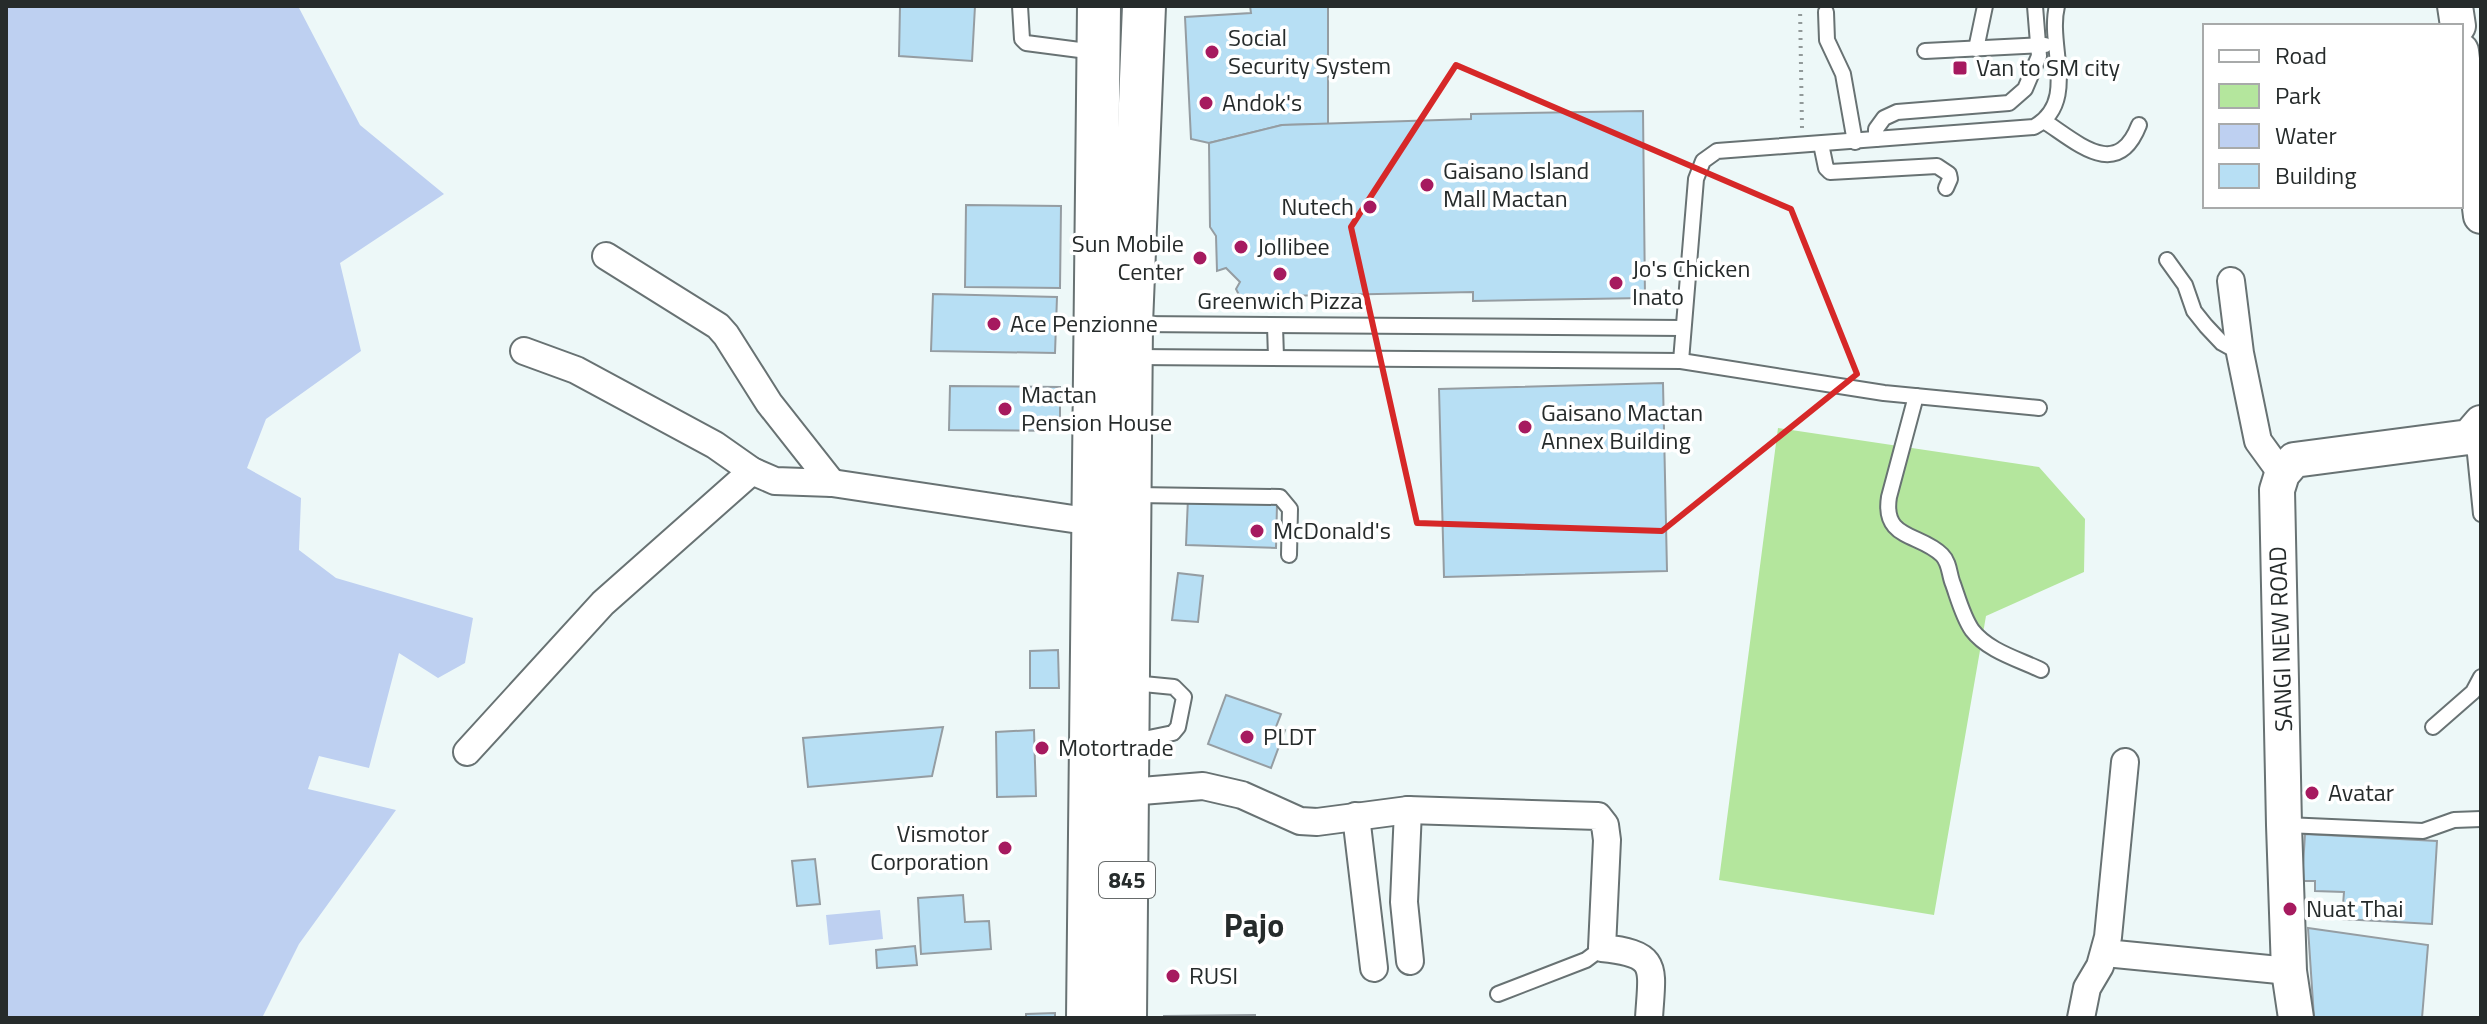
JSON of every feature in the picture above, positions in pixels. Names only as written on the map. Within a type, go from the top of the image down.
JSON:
[{"type":"main road","name":"845","points":[[1088,1018],[1108,744],[1093,522],[1099,6]]},
{"type":"main road","name":"845","points":[[1125,1018],[1129,792],[1108,744],[1128,682],[1131,341],[1144,6]]},
{"type":"street","points":[[2463,68],[2481,216]]},
{"type":"street","points":[[606,256],[718,326],[769,403],[832,483]]},
{"type":"street","points":[[2231,281],[2240,353],[2258,441],[2282,474],[2294,460],[2475,430]]},
{"type":"street","points":[[524,351],[576,370],[715,445],[752,471],[775,481],[832,483],[1093,522]]},
{"type":"street","points":[[467,752],[603,603],[752,471]]},
{"type":"street","name":"SANGI NEW ROAD","points":[[2282,474],[2277,490],[2284,825],[2289,971],[2296,1018]]},
{"type":"street","points":[[2081,1018],[2087,988],[2105,953],[2125,762]]},
{"type":"street","points":[[1129,792],[1203,786],[1242,795],[1300,821],[1317,822],[1408,810],[1598,816],[1605,825],[1607,840],[1602,948],[1633,951],[1645,961],[1651,973],[1649,1018]]},
{"type":"street","points":[[1408,810],[1404,902],[1410,961]]},
{"type":"street","points":[[1356,816],[1374,968]]},
{"type":"street","points":[[2105,953],[2289,971]]},
{"type":"lane","points":[[1020,6],[1022,39],[1026,43],[1099,52]]},
{"type":"lane","points":[[1976,49],[1985,6]]},
{"type":"lane","points":[[1876,139],[1876,129],[1884,118],[1897,112],[2009,103],[2025,89],[2039,56],[2034,6]]},
{"type":"lane","points":[[1681,361],[1696,179],[1703,161],[1717,151],[2034,127],[2044,121],[2057,102],[2059,86],[2054,19],[2057,6]]},
{"type":"lane","points":[[1826,12],[1827,40],[1843,74],[1855,142]]},
{"type":"lane","points":[[1925,51],[2056,46]]},
{"type":"lane","points":[[2044,121],[2089,151],[2108,155],[2124,151],[2139,125]]},
{"type":"lane","points":[[1821,144],[1826,168],[1830,172],[1937,166],[1949,174],[1946,188]]},
{"type":"lane","points":[[2167,260],[2185,285],[2194,311],[2222,343],[2240,353]]},
{"type":"lane","points":[[1275,326],[1276,357]]},
{"type":"lane","points":[[1131,341],[1275,326],[1683,328]]},
{"type":"lane","points":[[1131,341],[1276,357],[1681,361],[1916,396],[2039,408]]},
{"type":"lane","points":[[1916,396],[1889,497],[1887,510],[1890,521],[1897,530],[1942,555],[1948,564],[1951,581],[1967,622],[1984,643],[2041,670]]},
{"type":"lane","points":[[2475,430],[2481,514]]},
{"type":"lane","points":[[1128,495],[1280,497],[1290,509],[1289,555]]},
{"type":"lane","points":[[2433,727],[2473,692],[2481,677]]},
{"type":"lane","points":[[1108,744],[1173,733],[1178,727],[1184,697],[1174,687],[1128,682]]},
{"type":"lane","points":[[2284,825],[2423,831],[2454,820],[2481,819]]},
{"type":"lane","points":[[1498,994],[1586,960],[1602,948]]},
{"type":"path","points":[[1800,6],[1802,145]]},
{"type":"highlighted area","points":[[1456,65],[1791,209],[1857,374],[1662,531],[1417,523],[1351,227]]},
{"type":"green space","points":[[1778,428],[2039,467],[2085,519],[2084,572],[1986,616],[1934,915],[1719,880]]},
{"type":"water","points":[[6,6],[298,6],[360,125],[444,194],[340,263],[361,351],[266,419],[247,468],[301,498],[299,550],[336,578],[473,618],[465,663],[438,678],[399,653],[369,768],[319,756],[308,789],[396,810],[299,944],[262,1018],[6,1018]]},
{"type":"water","points":[[880,910],[883,939],[829,945],[826,915]]},
{"type":"building","points":[[900,6],[975,6],[972,61],[899,56]]},
{"type":"building","points":[[1250,6],[1328,6],[1328,124],[1282,125],[1209,143],[1191,139],[1185,17],[1251,13]]},
{"type":"building","name":"Gaisano Island Mall Mactan","points":[[1643,111],[1645,298],[1473,301],[1473,292],[1240,297],[1236,289],[1240,282],[1226,268],[1217,271],[1216,236],[1210,227],[1209,143],[1282,125],[1471,119],[1471,114]]},
{"type":"building","points":[[966,205],[1061,206],[1060,288],[965,287]]},
{"type":"building","name":"Ace Penzionne","points":[[933,294],[1057,297],[1055,353],[931,351]]},
{"type":"building","points":[[1663,383],[1667,571],[1444,577],[1439,389]]},
{"type":"building","name":"Mactan Pension House","points":[[950,386],[1060,387],[1060,431],[949,430]]},
{"type":"building","points":[[1188,498],[1215,503],[1277,504],[1276,548],[1186,545]]},
{"type":"building","points":[[1178,573],[1203,576],[1198,622],[1172,620]]},
{"type":"building","points":[[1058,650],[1059,688],[1030,688],[1030,651]]},
{"type":"building","name":"PLDT","points":[[1226,695],[1281,714],[1276,727],[1285,730],[1271,768],[1208,744]]},
{"type":"building","points":[[943,727],[932,776],[808,787],[803,738]]},
{"type":"building","points":[[1034,730],[1036,796],[997,797],[996,732]]},
{"type":"building","points":[[2305,834],[2437,841],[2432,924],[2342,919],[2344,892],[2315,891],[2315,881],[2302,881]]},
{"type":"building","points":[[815,859],[820,904],[797,906],[792,861]]},
{"type":"building","points":[[963,895],[965,922],[989,921],[991,949],[921,954],[918,898]]},
{"type":"building","points":[[2308,928],[2428,945],[2422,1018],[2314,1018]]},
{"type":"building","points":[[915,946],[917,965],[877,968],[876,950]]},
{"type":"building","points":[[1055,1013],[1055,1018],[1026,1018],[1026,1014]]},
{"type":"building","points":[[1255,1015],[1255,1018],[1164,1018],[1164,1016]]},
{"type":"place","name":"Social Security System","points":[[1212,52]]},
{"type":"place","name":"Van to SM city","points":[[1960,68]]},
{"type":"place","name":"Andok's","points":[[1206,103]]},
{"type":"place","name":"Gaisano Island Mall Mactan","points":[[1427,185]]},
{"type":"place","name":"Nutech","points":[[1370,207]]},
{"type":"place","name":"Jollibee","points":[[1241,247]]},
{"type":"place","name":"Sun Mobile Center","points":[[1200,258]]},
{"type":"place","name":"Greenwich Pizza","points":[[1280,274]]},
{"type":"place","name":"Jo's Chicken Inato","points":[[1616,283]]},
{"type":"place","name":"Ace Penzionne","points":[[994,324]]},
{"type":"place","name":"Mactan Pension House","points":[[1005,409]]},
{"type":"place","name":"Gaisano Mactan Annex Building","points":[[1525,427]]},
{"type":"place","name":"McDonald's","points":[[1257,531]]},
{"type":"place","name":"PLDT","points":[[1247,737]]},
{"type":"place","name":"Motortrade","points":[[1042,748]]},
{"type":"place","name":"Avatar","points":[[2312,793]]},
{"type":"place","name":"Vismotor Corporation","points":[[1005,848]]},
{"type":"place","name":"Nuat Thai","points":[[2290,909]]},
{"type":"place","name":"RUSI","points":[[1173,976]]},
{"type":"district","name":"Pajo","points":[[1254,926]]}]
